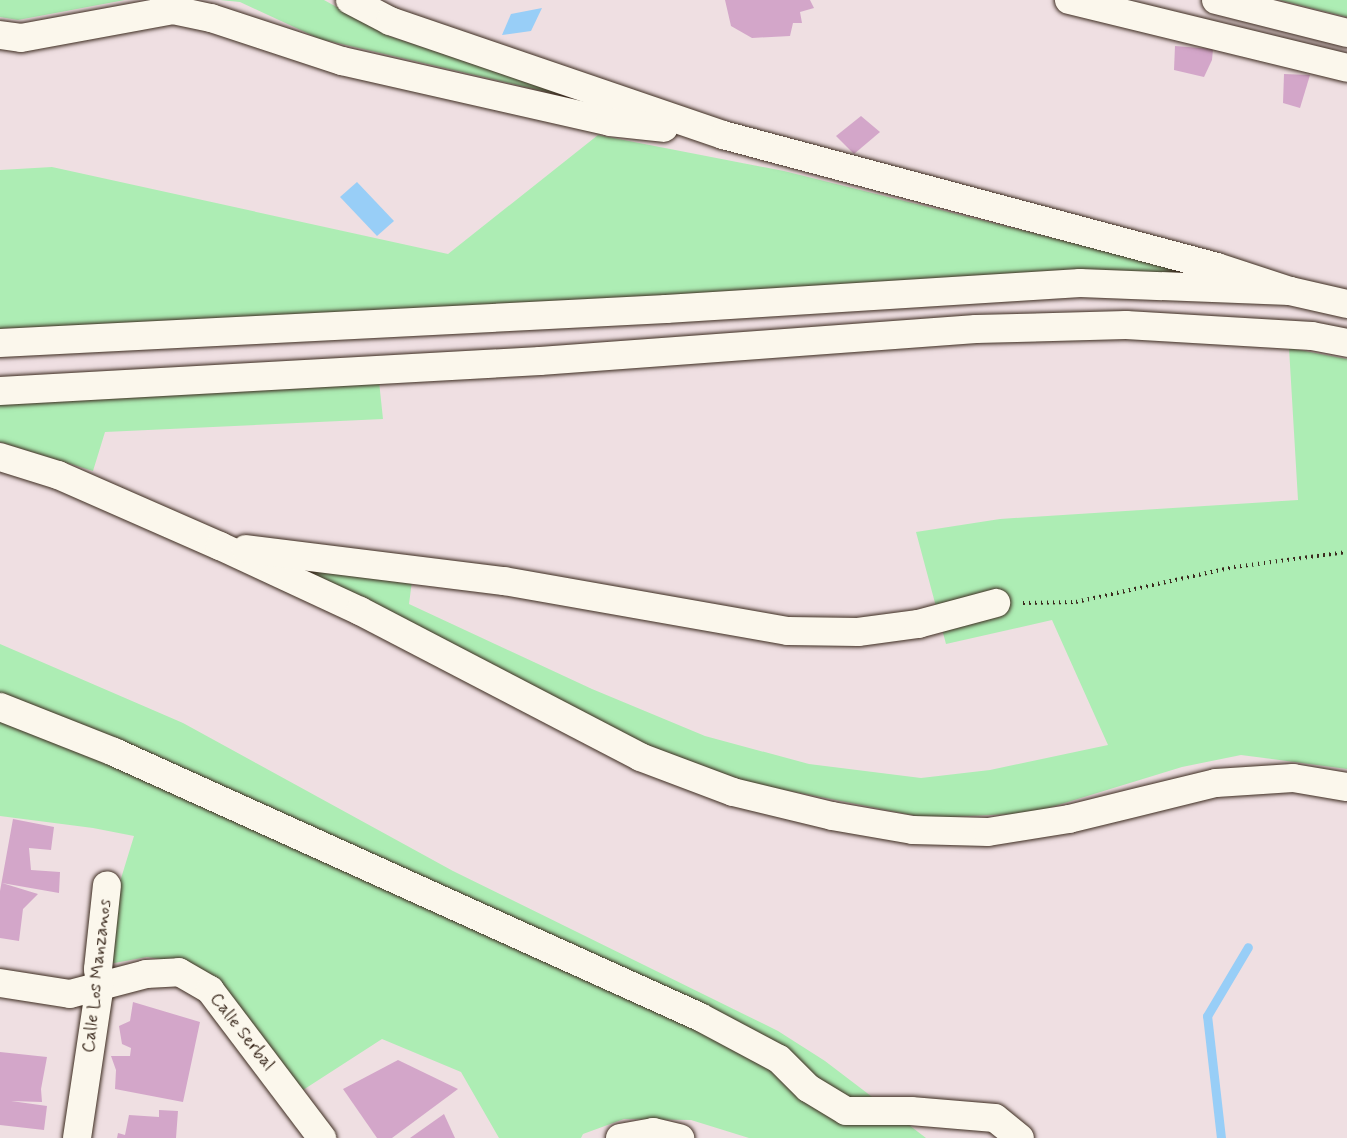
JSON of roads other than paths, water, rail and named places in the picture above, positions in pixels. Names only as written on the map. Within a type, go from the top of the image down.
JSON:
[{"type":"street","points":[[350,0],[390,21],[723,135],[1217,267],[1290,291],[1347,304]]},
{"type":"street","points":[[1069,0],[1347,68]]},
{"type":"street","points":[[1216,0],[1347,33]]},
{"type":"street","points":[[0,36],[21,38],[173,10],[211,18],[342,61],[610,122],[723,135]]},
{"type":"street","points":[[0,343],[666,309],[1080,283],[1290,291]]},
{"type":"street","points":[[0,391],[528,362],[987,329],[1126,325],[1312,336],[1347,343]]},
{"type":"street","points":[[0,457],[58,475],[220,546],[360,611],[640,757],[733,792],[832,816],[913,830],[988,832],[1069,819],[1216,783],[1293,778],[1347,787]]},
{"type":"street","points":[[220,546],[504,581],[788,631],[858,632],[918,624],[996,603]]},
{"type":"street","points":[[0,707],[114,752],[700,1017],[779,1059],[808,1088],[846,1111],[911,1111],[995,1118],[1020,1138]]},
{"type":"street","name":"Calle Los Manzanos","points":[[77,1138],[100,985],[98,969],[107,885]]},
{"type":"street","name":"Calle Serbal","points":[[0,983],[70,994],[146,974],[179,972],[210,990],[322,1138]]},
{"type":"street","points":[[620,1138],[653,1132],[680,1138]]},
{"type":"water","points":[[542,8],[531,31],[502,35],[511,14]]},
{"type":"water","points":[[357,182],[394,221],[377,236],[340,197]]},
{"type":"waterway","points":[[1221,1138],[1207,1016],[1248,947]]}]
